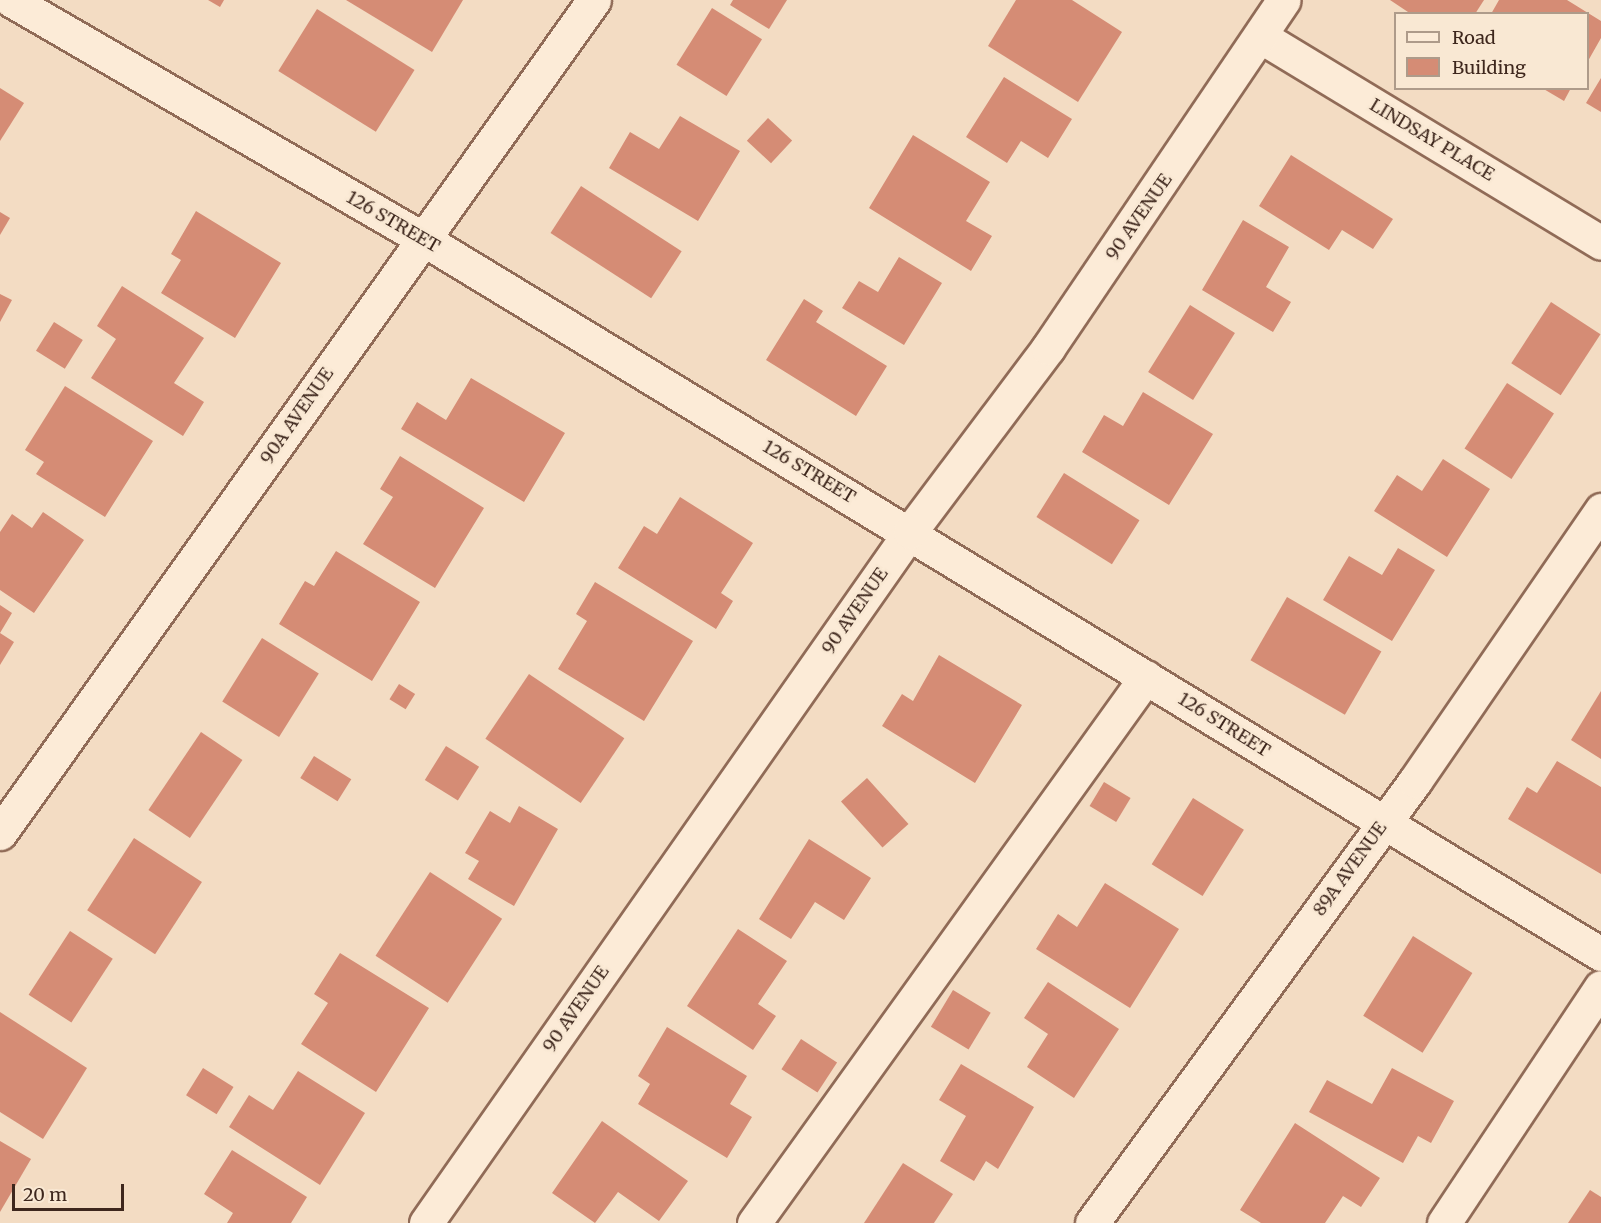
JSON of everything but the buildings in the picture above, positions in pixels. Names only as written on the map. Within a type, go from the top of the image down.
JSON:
[{"type":"street","name":"126 STREET","points":[[11,0],[423,239],[910,532],[1383,824],[1601,954]]},
{"type":"street","name":"90A AVENUE","points":[[0,833],[594,0]]},
{"type":"street","name":"90 AVENUE","points":[[426,1223],[910,532],[1048,348],[1263,38],[1284,0]]},
{"type":"street","name":"LINDSAY PLACE","points":[[1263,38],[1601,243]]},
{"type":"street","name":"89A AVENUE","points":[[1092,1223],[1383,824],[1601,510]]},
{"type":"street","points":[[754,1223],[1146,678]]},
{"type":"street","points":[[1444,1223],[1601,987]]}]
